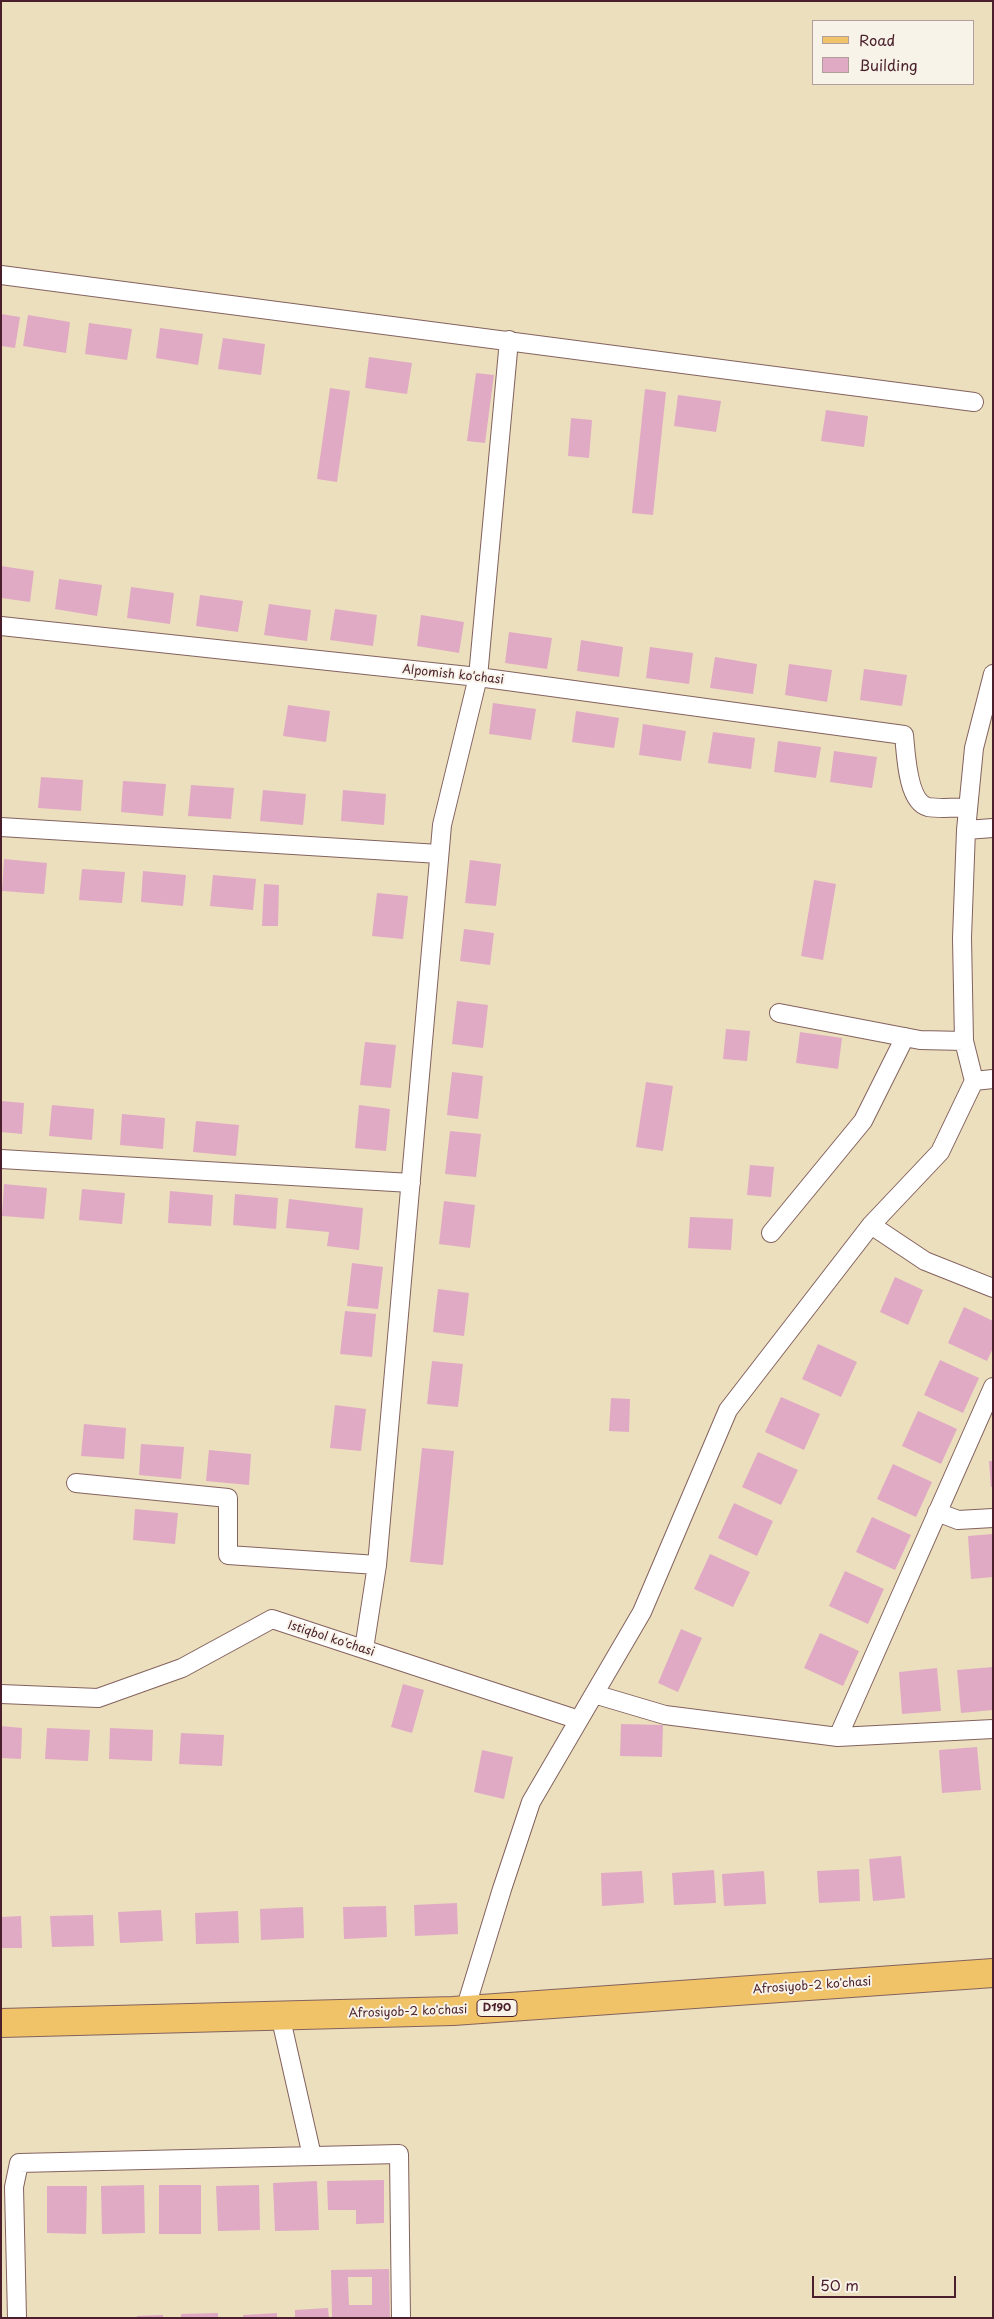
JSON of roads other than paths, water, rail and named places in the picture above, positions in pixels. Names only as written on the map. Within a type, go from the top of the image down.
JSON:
[{"type":"main road","name":"Afrosiyob-2 ko'chasi","points":[[1,2023],[465,2010],[993,1973]]},
{"type":"street","points":[[1,276],[509,340],[974,402]]},
{"type":"street","points":[[364,1649],[377,1565],[442,825],[478,677],[509,340]]},
{"type":"street","name":"Alpomish ko'chasi","points":[[1,626],[478,677],[904,735],[911,782],[916,798],[927,807],[959,808]]},
{"type":"street","points":[[465,2010],[502,1888],[531,1802],[642,1612],[728,1410],[871,1225],[940,1152],[974,1081],[964,1041],[962,938],[966,830],[959,808],[993,674]]},
{"type":"street","points":[[1,827],[439,854]]},
{"type":"street","points":[[966,830],[993,828]]},
{"type":"street","points":[[779,1013],[912,1039],[964,1041]]},
{"type":"street","points":[[771,1233],[863,1121],[912,1039]]},
{"type":"street","points":[[974,1081],[993,1080]]},
{"type":"street","points":[[1,1159],[411,1183]]},
{"type":"street","points":[[871,1225],[925,1262],[993,1288]]},
{"type":"street","points":[[838,1737],[993,1387]]},
{"type":"street","points":[[76,1482],[228,1498],[228,1555],[377,1565]]},
{"type":"street","points":[[937,1512],[958,1520],[993,1518]]},
{"type":"street","name":"Istiqbol ko'chasi","points":[[1,1694],[98,1698],[182,1668],[272,1619],[579,1720]]},
{"type":"street","points":[[594,1694],[665,1715],[838,1737],[993,1729]]},
{"type":"street","points":[[280,2016],[312,2156]]},
{"type":"street","points":[[17,2318],[14,2187],[19,2163],[399,2154],[401,2318]]}]
